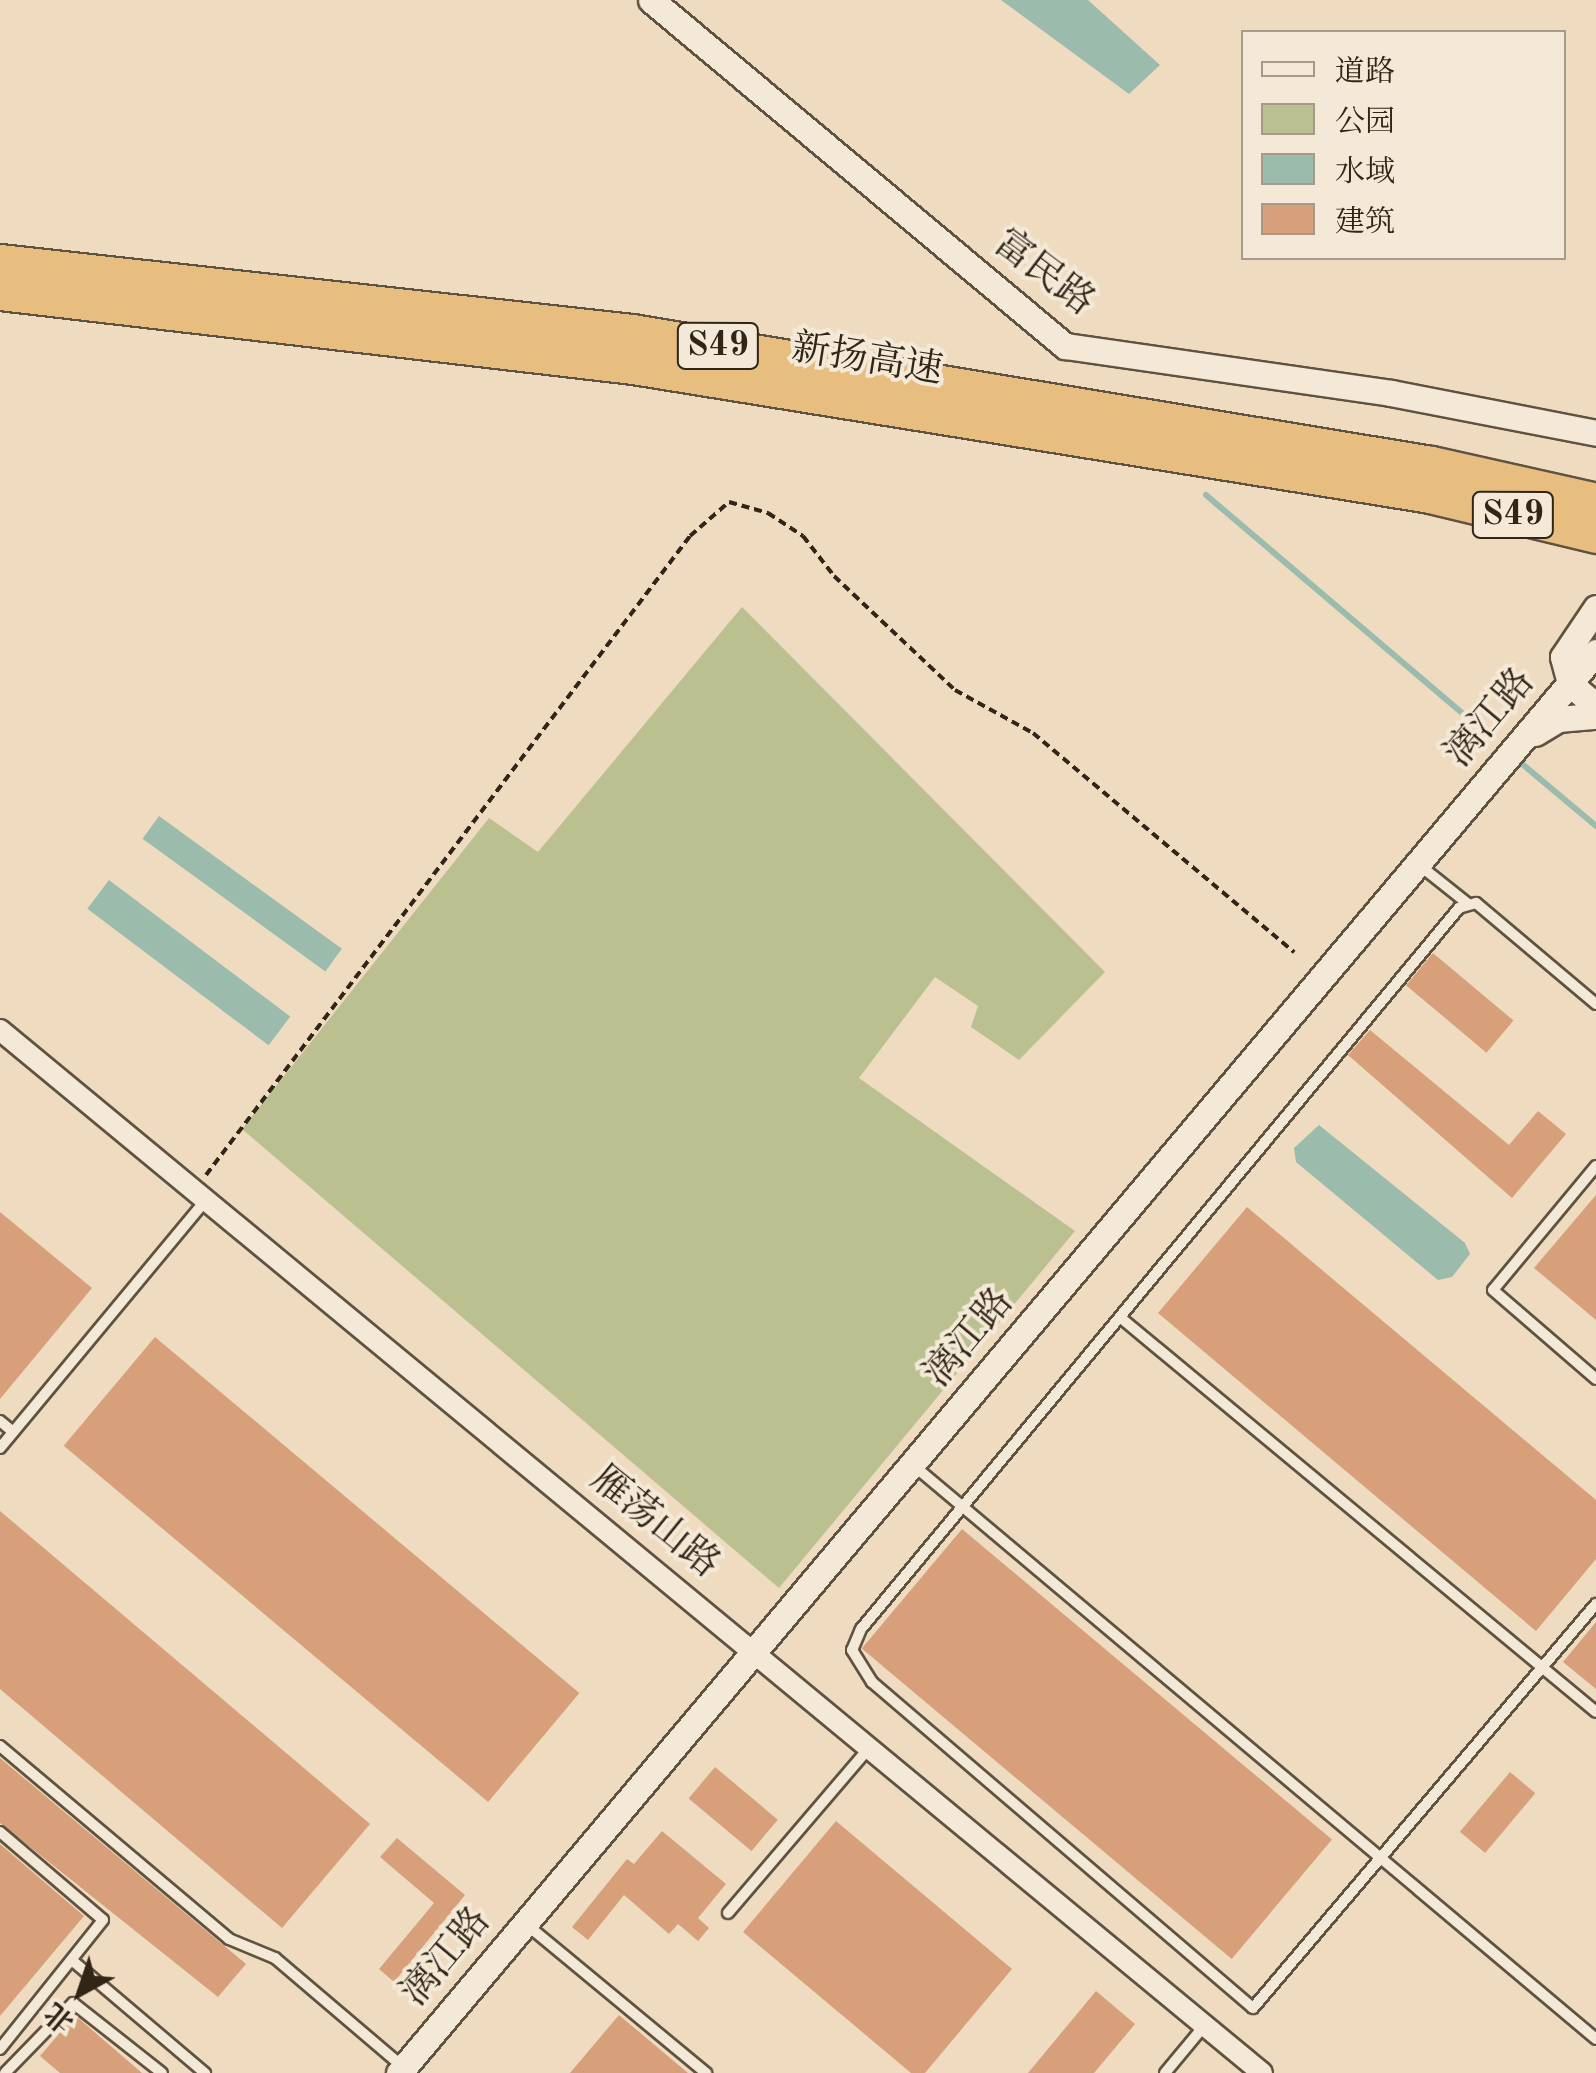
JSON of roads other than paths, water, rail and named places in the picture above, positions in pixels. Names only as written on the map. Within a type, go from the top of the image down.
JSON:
[{"type":"highway","name":"新扬高速","points":[[0,262],[632,332],[1430,480],[1596,535]]},
{"type":"highway","name":"新扬高速","points":[[0,292],[632,366],[1430,480],[1596,500]]},
{"type":"street","name":"富民路","points":[[651,0],[1065,346],[1392,394],[1596,433]]},
{"type":"street","points":[[1596,608],[1563,657],[1570,684],[1596,706]]},
{"type":"street","name":"漓江路","points":[[401,2070],[1596,652]]},
{"type":"street","points":[[1522,740],[1558,719],[1596,716]]},
{"type":"street","name":"雁荡山路","points":[[0,1030],[1262,2073]]},
{"type":"lane","points":[[1418,864],[1596,1004]]},
{"type":"lane","points":[[1467,904],[862,1629],[855,1662],[1253,2008],[1596,1604]]},
{"type":"lane","points":[[1596,1166],[1494,1290],[1596,1379]]},
{"type":"lane","points":[[0,1448],[199,1196]]},
{"type":"lane","points":[[1120,1318],[1596,1712]]},
{"type":"lane","points":[[0,1421],[13,1432]]},
{"type":"lane","points":[[913,1464],[1383,1855],[1596,2039]]},
{"type":"lane","points":[[0,1746],[229,1939],[275,1958],[401,2070]]},
{"type":"lane","points":[[728,1914],[870,1746]]},
{"type":"lane","points":[[0,1832],[103,1920],[74,1962],[0,2049]]},
{"type":"lane","points":[[526,1924],[706,2073]]},
{"type":"lane","points":[[74,1962],[206,2073]]},
{"type":"lane","points":[[5,2073],[73,2002],[162,2073]]},
{"type":"lane","points":[[1164,2073],[1204,2025]]},
{"type":"water","points":[[1001,0],[1088,0],[1160,65],[1129,94]]},
{"type":"water","points":[[159,816],[342,949],[325,971],[143,839]]},
{"type":"water","points":[[109,880],[290,1017],[269,1045],[87,909]]},
{"type":"water","points":[[1319,1125],[1465,1243],[1470,1254],[1452,1277],[1438,1280],[1296,1162],[1294,1148]]},
{"type":"waterway","points":[[1206,495],[1468,718]]},
{"type":"waterway","points":[[1521,763],[1596,826]]}]
